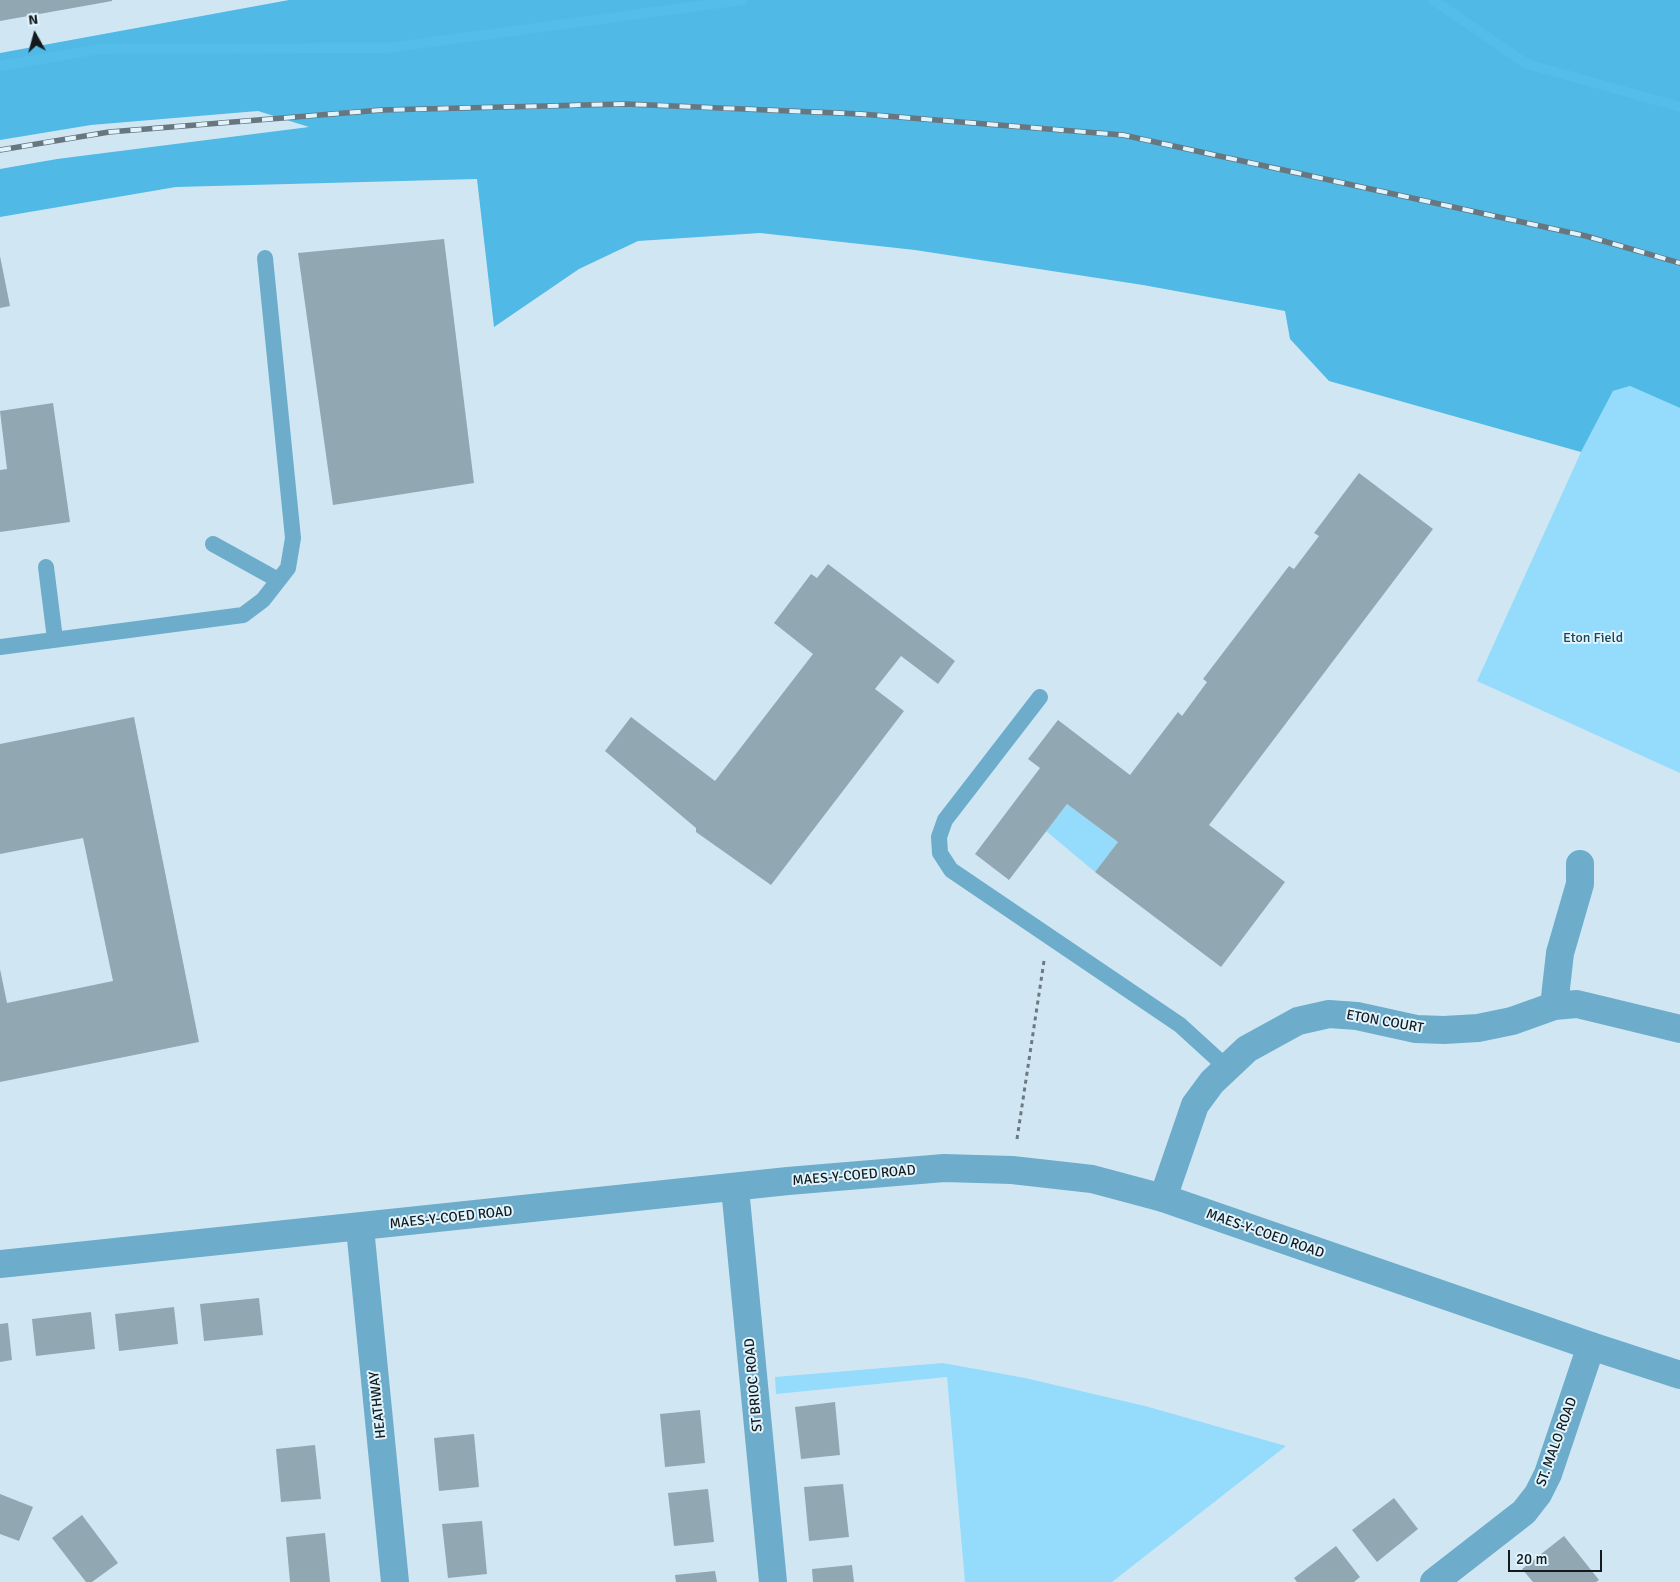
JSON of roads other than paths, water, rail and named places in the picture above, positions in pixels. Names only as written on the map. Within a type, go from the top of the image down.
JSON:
[{"type":"street","points":[[1554,1006],[1560,953],[1580,884],[1580,864]]},
{"type":"street","name":"ETON COURT","points":[[1163,1198],[1195,1105],[1226,1067],[1247,1049],[1298,1021],[1329,1014],[1357,1016],[1416,1030],[1478,1028],[1512,1021],[1554,1006],[1576,1004],[1680,1029]]},
{"type":"street","name":"MAES-Y-COED ROAD","points":[[0,1264],[735,1188],[935,1169],[987,1169],[1092,1179],[1163,1198],[1680,1375]]},
{"type":"street","name":"ST BRIOC ROAD","points":[[735,1188],[773,1582]]},
{"type":"street","name":"HEATHWAY","points":[[360,1228],[395,1582]]},
{"type":"street","name":"ST. MALO ROAD","points":[[1434,1582],[1524,1512],[1538,1494],[1551,1464],[1591,1346]]},
{"type":"lane","points":[[0,647],[243,616],[263,600],[288,568],[293,538],[265,258]]},
{"type":"lane","points":[[213,544],[278,580]]},
{"type":"lane","points":[[46,567],[55,639]]},
{"type":"lane","points":[[1040,697],[945,820],[939,837],[940,854],[951,870],[1180,1025],[1226,1067]]},
{"type":"waterway","points":[[0,66],[100,49],[387,48],[743,0]]},
{"type":"waterway","points":[[1433,0],[1527,64],[1680,107]]},
{"type":"railway","points":[[0,150],[109,132],[382,110],[626,104],[861,114],[1123,135],[1586,236],[1680,263]]},
{"type":"park label","name":"Eton Field","points":[[1593,638]]}]
